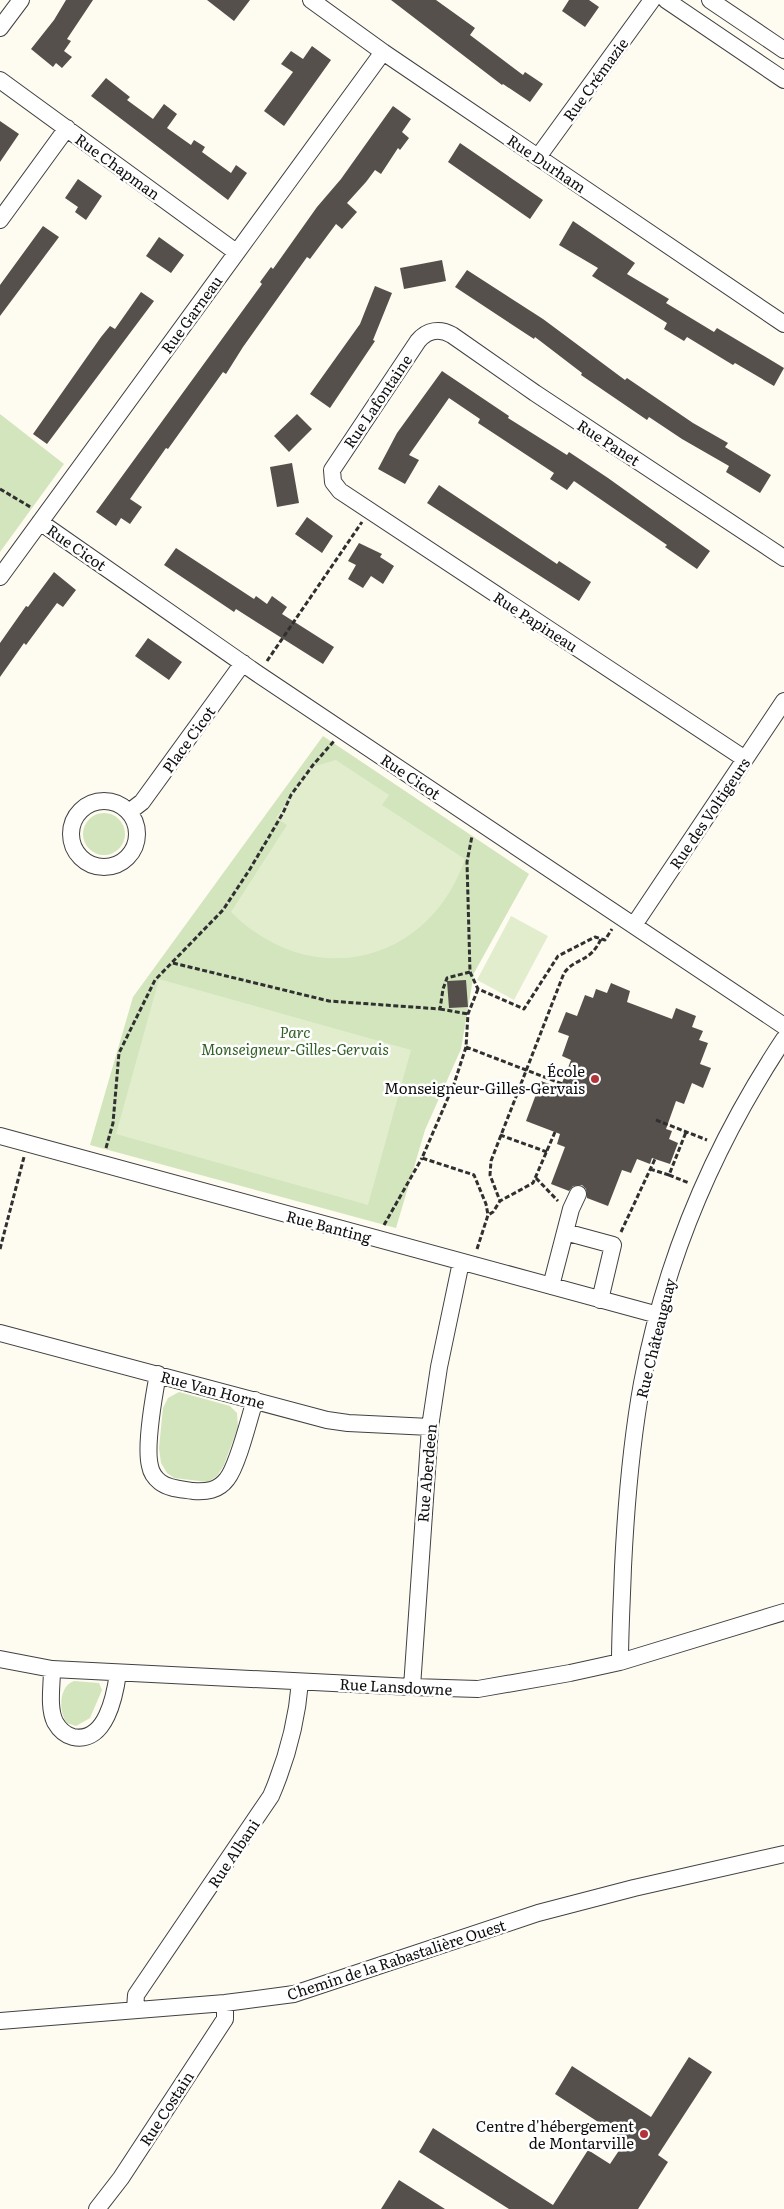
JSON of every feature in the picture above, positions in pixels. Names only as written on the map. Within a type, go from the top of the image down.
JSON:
[{"type":"street","points":[[0,28],[20,0]]},
{"type":"street","name":"Rue Durham","points":[[311,0],[383,52],[784,324]]},
{"type":"street","name":"Rue Crémazie","points":[[538,157],[652,0]]},
{"type":"street","points":[[666,0],[784,80]]},
{"type":"street","points":[[710,0],[784,50]]},
{"type":"street","name":"Rue Garneau","points":[[0,577],[383,52]]},
{"type":"street","name":"Rue Chapman","points":[[0,80],[236,252]]},
{"type":"street","points":[[0,220],[67,128]]},
{"type":"street","name":"Rue Lafontaine","points":[[332,478],[333,466],[418,341],[434,331]]},
{"type":"street","name":"Rue Panet","points":[[434,331],[443,331],[452,335],[535,393],[784,558]]},
{"type":"street","name":"Rue Papineau","points":[[332,478],[337,488],[370,511],[745,759]]},
{"type":"street","name":"Rue Cicot","points":[[42,519],[243,663],[784,1026]]},
{"type":"street","name":"Place Cicot","points":[[130,812],[142,802],[243,663]]},
{"type":"street","name":"Rue des Voltigeurs","points":[[634,925],[784,701]]},
{"type":"street","points":[[98,801],[109,801],[119,804],[130,812],[137,830],[137,841],[132,852],[125,860],[114,866],[103,867],[92,865],[83,859],[74,846],[71,830],[79,811],[88,804],[98,801]]},
{"type":"street","name":"Rue Châteauguay","points":[[620,1662],[628,1480],[642,1383],[658,1315],[683,1236],[706,1180],[733,1124],[784,1040]]},
{"type":"street","name":"Rue Banting","points":[[0,1136],[658,1315]]},
{"type":"street","points":[[551,1286],[571,1209],[578,1194]]},
{"type":"street","points":[[565,1232],[613,1245],[600,1300]]},
{"type":"street","name":"Rue Aberdeen","points":[[412,1688],[430,1427],[439,1367],[461,1262]]},
{"type":"street","name":"Rue Van Horne","points":[[0,1333],[23,1337],[338,1422],[430,1427]]},
{"type":"street","points":[[158,1374],[153,1406],[149,1461],[154,1476],[172,1488],[205,1492],[214,1490],[223,1484],[231,1471],[255,1400]]},
{"type":"street","name":"Rue Lansdowne","points":[[0,1659],[52,1669],[118,1673],[412,1688],[489,1688],[620,1662],[784,1612]]},
{"type":"street","points":[[52,1669],[52,1711],[56,1723],[61,1730],[76,1737],[90,1735],[102,1723],[112,1702],[118,1673]]},
{"type":"street","name":"Rue Albani","points":[[135,2009],[136,1995],[271,1796],[283,1763],[299,1700],[300,1682]]},
{"type":"street","name":"Chemin de la Rabastalière Ouest","points":[[0,2021],[225,2003],[269,1998],[307,1990],[538,1913],[634,1888],[784,1854]]},
{"type":"street","name":"Rue Costain","points":[[98,2209],[121,2178],[225,2018],[225,2003]]},
{"type":"path","points":[[0,489],[42,519]]},
{"type":"path","points":[[265,664],[370,511]]},
{"type":"path","points":[[105,1151],[113,1123],[119,1053],[155,980],[223,910],[250,869],[283,813],[291,795],[334,741]]},
{"type":"path","points":[[473,834],[467,862],[470,972],[478,989],[524,1009],[558,956],[595,937],[602,939],[608,937],[613,928]]},
{"type":"path","points":[[500,1201],[490,1167],[500,1135],[564,972],[567,968],[595,952],[602,939]]},
{"type":"path","points":[[173,963],[329,1002],[440,1009],[468,1014]]},
{"type":"path","points":[[440,1009],[443,989],[448,978],[470,972]]},
{"type":"path","points":[[383,1226],[422,1158],[454,1084],[466,1047],[468,1014],[478,989]]},
{"type":"path","points":[[466,1047],[573,1088]]},
{"type":"path","points":[[656,1120],[710,1141]]},
{"type":"path","points":[[488,1215],[493,1212],[500,1201],[533,1184],[555,1132]]},
{"type":"path","points":[[669,1175],[686,1132]]},
{"type":"path","points":[[500,1135],[547,1152]]},
{"type":"path","points":[[0,1249],[24,1156]]},
{"type":"path","points":[[422,1158],[474,1175],[486,1204],[488,1215],[477,1252]]},
{"type":"path","points":[[613,1245],[627,1222],[654,1159]]},
{"type":"path","points":[[650,1169],[691,1183]]},
{"type":"path","points":[[536,1178],[563,1206],[571,1209]]},
{"type":"green space","points":[[0,414],[64,464],[0,552]]},
{"type":"green space","name":"Parc Monseigneur-Gilles-Gervais","points":[[323,736],[529,874],[474,973],[461,1049],[425,1130],[396,1228],[90,1145],[133,997]]},
{"type":"green space","points":[[336,760],[389,795],[382,805],[465,859],[448,895],[424,924],[396,944],[364,955],[330,958],[296,952],[262,937],[231,912],[287,825],[276,818],[308,768]]},
{"type":"green space","points":[[104,813],[119,819],[125,834],[119,849],[104,855],[89,849],[83,834],[89,819]]},
{"type":"green space","points":[[511,916],[548,936],[514,1000],[477,980]]},
{"type":"green space","points":[[159,979],[411,1050],[368,1205],[116,1134]]},
{"type":"green space","points":[[179,1392],[230,1406],[237,1413],[238,1427],[224,1465],[217,1476],[208,1482],[174,1478],[167,1473],[161,1463],[159,1448],[163,1408],[168,1398]]},
{"type":"green space","points":[[74,1681],[99,1683],[102,1690],[90,1718],[76,1726],[67,1723],[61,1706],[61,1699],[65,1688]]},
{"type":"building","points":[[66,0],[93,0],[67,39],[71,41],[64,51],[72,57],[62,68],[56,63],[53,67],[31,49],[54,20]]},
{"type":"building","points":[[207,0],[250,0],[234,21]]},
{"type":"building","points":[[391,0],[436,0],[475,28],[470,35],[523,75],[525,72],[543,84],[530,102],[502,85]]},
{"type":"building","points":[[569,0],[589,0],[599,7],[585,27],[562,11]]},
{"type":"building","points":[[312,46],[331,60],[284,126],[264,111],[293,72],[281,64],[291,51],[303,59]]},
{"type":"building","points":[[106,78],[130,97],[127,100],[153,119],[164,104],[177,114],[167,128],[191,145],[194,140],[205,147],[202,152],[231,173],[236,165],[247,173],[228,200],[91,96]]},
{"type":"building","points":[[393,106],[411,119],[402,132],[409,138],[400,150],[398,148],[381,174],[375,170],[347,203],[357,212],[342,229],[336,224],[310,259],[307,257],[226,374],[223,372],[130,499],[142,507],[130,524],[121,518],[116,526],[96,512],[262,284],[260,282],[271,267],[273,269]]},
{"type":"building","points":[[0,121],[19,134],[0,162]]},
{"type":"building","points":[[460,143],[543,200],[530,219],[448,162]]},
{"type":"building","points":[[78,179],[102,196],[86,220],[75,212],[78,207],[65,198]]},
{"type":"building","points":[[573,221],[635,263],[627,274],[669,299],[666,303],[714,332],[717,328],[784,368],[774,386],[735,363],[733,365],[687,337],[684,341],[664,329],[667,323],[592,276],[598,268],[559,245]]},
{"type":"building","points":[[43,226],[59,237],[0,316],[0,285]]},
{"type":"building","points":[[159,237],[184,255],[171,273],[146,256]]},
{"type":"building","points":[[442,260],[446,281],[404,289],[400,268]]},
{"type":"building","points":[[467,270],[543,319],[625,380],[627,378],[693,423],[728,443],[725,447],[771,475],[760,493],[726,472],[729,466],[682,439],[649,417],[647,420],[581,375],[582,373],[535,337],[534,339],[455,287]]},
{"type":"building","points":[[375,286],[392,293],[373,340],[375,341],[330,408],[310,394],[360,324]]},
{"type":"building","points":[[141,292],[154,301],[47,444],[33,434],[101,337],[110,326],[115,329]]},
{"type":"building","points":[[442,371],[509,416],[508,418],[567,455],[569,452],[608,478],[710,551],[697,569],[665,547],[667,545],[574,481],[567,490],[550,479],[554,473],[478,423],[480,419],[449,398],[409,455],[419,460],[405,484],[378,469],[397,433]]},
{"type":"building","points":[[297,414],[312,429],[289,452],[274,436]]},
{"type":"building","points":[[292,463],[299,503],[277,507],[270,467]]},
{"type":"building","points":[[439,485],[557,564],[559,561],[591,582],[579,601],[427,503]]},
{"type":"building","points":[[307,517],[333,536],[322,553],[295,534]]},
{"type":"building","points":[[359,543],[382,554],[380,557],[394,566],[383,584],[371,576],[363,588],[348,579],[356,565],[348,561]]},
{"type":"building","points":[[176,548],[254,599],[256,596],[267,604],[272,596],[287,607],[282,614],[334,647],[323,664],[236,609],[234,612],[164,565]]},
{"type":"building","points":[[54,572],[76,590],[63,607],[57,603],[26,645],[24,643],[0,677],[0,643],[26,606],[28,607]]},
{"type":"building","points":[[148,638],[182,662],[169,680],[135,656]]},
{"type":"building","points":[[466,980],[468,1007],[449,1008],[447,981]]},
{"type":"building","points":[[611,983],[630,991],[627,1002],[672,1019],[676,1008],[696,1016],[692,1027],[703,1031],[699,1040],[708,1043],[700,1064],[711,1068],[703,1088],[692,1083],[684,1104],[676,1101],[666,1129],[672,1131],[669,1139],[678,1143],[670,1164],[652,1158],[650,1164],[637,1159],[631,1173],[622,1170],[608,1206],[587,1198],[586,1189],[582,1185],[573,1186],[569,1191],[551,1184],[565,1147],[557,1144],[560,1134],[526,1121],[541,1081],[560,1088],[571,1060],[562,1056],[569,1036],[558,1032],[566,1012],[577,1016],[585,995],[593,998],[596,989],[607,993]]},
{"type":"building","name":"Centre d'hébergement de Montarville","points":[[689,2057],[712,2072],[658,2155],[668,2162],[638,2209],[509,2209],[419,2152],[433,2128],[553,2205],[588,2150],[610,2164],[626,2140],[555,2094],[572,2066],[651,2117]]},
{"type":"building","points":[[399,2180],[445,2209],[381,2209]]},
{"type":"place","name":"École Monseigneur-Gilles-Gervais","points":[[595,1079]]},
{"type":"place","name":"Centre d'hébergement de Montarville","points":[[644,2134]]}]
